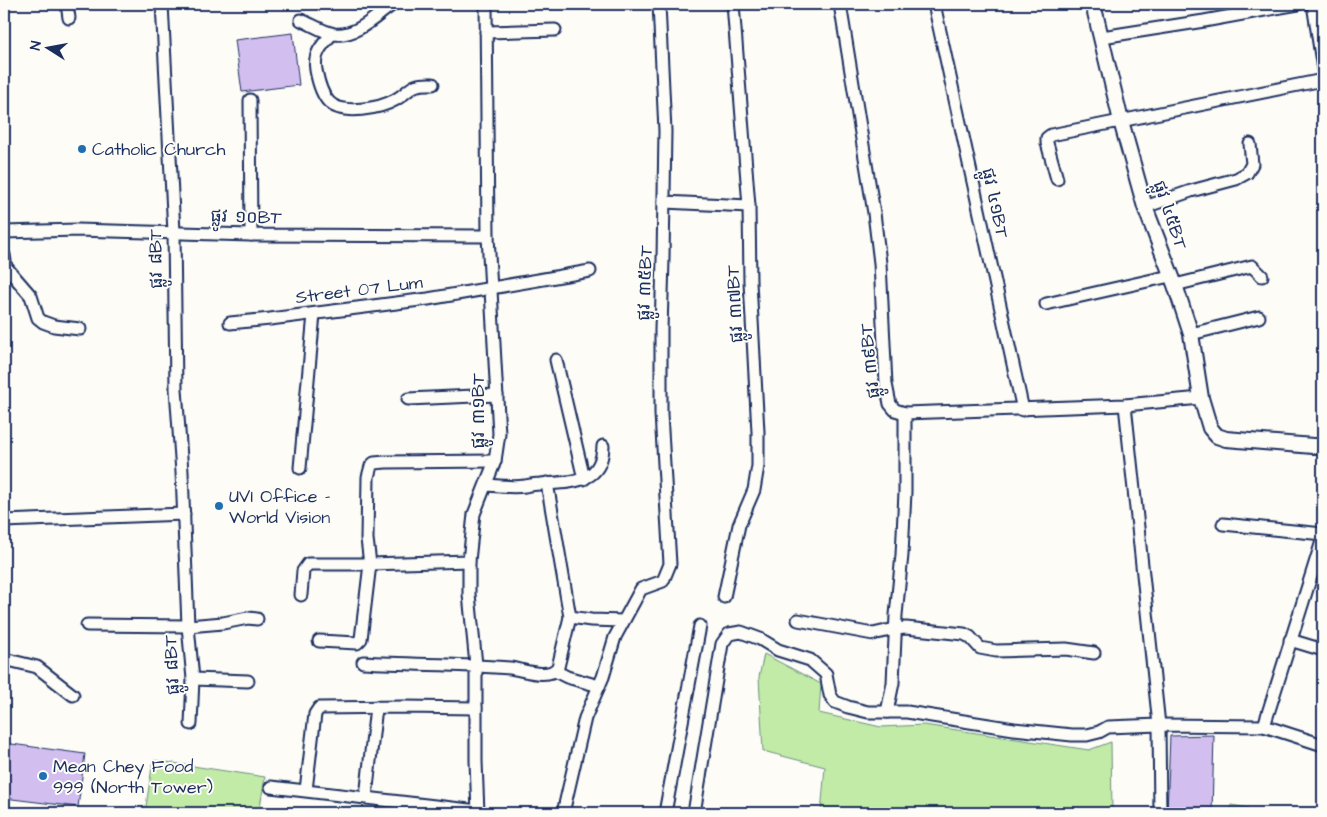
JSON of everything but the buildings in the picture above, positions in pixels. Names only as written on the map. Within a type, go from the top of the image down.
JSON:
[{"type":"street","points":[[67,4],[69,18]]},
{"type":"street","name":"ផ្លូវ ៨BT","points":[[162,4],[174,232],[176,382],[184,514],[188,626],[193,680],[191,724]]},
{"type":"street","points":[[301,20],[332,34],[346,34],[379,16],[393,4]]},
{"type":"street","name":"ផ្លូវ ៣១BT","points":[[478,812],[476,780],[476,665],[469,594],[469,561],[474,514],[495,461],[499,434],[488,236],[486,4]]},
{"type":"street","name":"ផ្លូវ ៣៥BT","points":[[623,621],[640,589],[663,581],[670,564],[660,414],[665,131],[659,4]]},
{"type":"street","name":"ផ្លូវ ៣៧BT","points":[[724,597],[733,546],[739,525],[754,490],[758,466],[757,395],[750,282],[749,206],[733,4]]},
{"type":"street","name":"ផ្លូវ ៣៩BT","points":[[840,4],[874,213],[880,263],[886,384],[890,404],[894,410],[905,413],[1126,406],[1201,398]]},
{"type":"street","name":"ផ្លូវ ៤១BT","points":[[934,4],[1023,410]]},
{"type":"street","name":"ផ្លូវ ៤៥BT","points":[[1093,4],[1121,121],[1146,207],[1173,280],[1190,334],[1201,398],[1210,428],[1217,436],[1226,439],[1323,446]]},
{"type":"street","points":[[1102,37],[1298,4]]},
{"type":"street","points":[[1313,4],[1323,69]]},
{"type":"street","points":[[486,32],[555,30]]},
{"type":"street","points":[[332,34],[316,54],[315,68],[319,82],[329,102],[339,109],[372,109],[396,100],[411,86],[422,83],[433,84]]},
{"type":"street","points":[[1057,179],[1047,143],[1048,136],[1323,80]]},
{"type":"street","points":[[250,100],[251,236]]},
{"type":"street","points":[[1146,207],[1191,191],[1236,179],[1247,173],[1252,164],[1250,144]]},
{"type":"street","points":[[664,202],[749,206]]},
{"type":"street","name":"ផ្លូវ ១០BT","points":[[4,232],[77,230],[251,236],[488,236]]},
{"type":"street","points":[[4,255],[6,267],[31,296],[38,318],[54,326],[80,329]]},
{"type":"street","points":[[1046,304],[1252,266],[1262,276]]},
{"type":"street","name":"Street 07 Lum","points":[[230,323],[419,301],[590,271]]},
{"type":"street","points":[[300,468],[314,314]]},
{"type":"street","points":[[1190,334],[1259,317]]},
{"type":"street","points":[[556,360],[584,479]]},
{"type":"street","points":[[408,399],[497,395]]},
{"type":"street","points":[[1126,406],[1159,725],[1160,813]]},
{"type":"street","points":[[887,712],[893,683],[904,510],[905,413]]},
{"type":"street","points":[[487,485],[518,486],[570,483],[584,479],[596,470],[602,456],[603,446]]},
{"type":"street","points":[[319,641],[357,643],[360,639],[370,564],[367,530],[368,477],[371,466],[374,463],[400,461],[450,463],[495,461]]},
{"type":"street","points":[[363,662],[476,665],[538,673],[555,671],[558,667],[570,617],[547,483]]},
{"type":"street","points":[[4,521],[184,514]]},
{"type":"street","points":[[1224,524],[1323,534]]},
{"type":"street","points":[[1264,726],[1323,538]]},
{"type":"street","points":[[301,595],[303,571],[308,564],[469,561]]},
{"type":"street","points":[[563,813],[584,718],[599,686],[615,637],[623,621],[570,617]]},
{"type":"street","points":[[88,625],[188,626],[223,623],[248,618],[257,619]]},
{"type":"street","points":[[798,620],[873,634],[895,629],[964,634],[970,637],[980,648],[996,651],[1079,649],[1094,653]]},
{"type":"street","points":[[665,813],[700,626]]},
{"type":"street","points":[[694,813],[722,644],[729,634],[741,632],[760,639],[778,650],[810,660],[826,674],[830,695],[835,702],[868,712],[907,712],[1014,729],[1072,735],[1087,735],[1108,727],[1159,725],[1264,726],[1323,745]]},
{"type":"street","points":[[1290,640],[1323,650]]},
{"type":"street","points":[[4,659],[37,667],[73,694]]},
{"type":"street","points":[[555,671],[567,677],[599,686]]},
{"type":"street","points":[[193,680],[248,681]]},
{"type":"street","points":[[366,797],[376,707]]},
{"type":"street","points":[[306,790],[315,714],[319,708],[476,708]]},
{"type":"street","points":[[271,786],[478,812]]},
{"type":"green space","points":[[764,654],[821,684],[819,713],[881,727],[924,725],[1089,750],[1111,742],[1112,813],[821,813],[825,767],[763,751],[759,677]]},
{"type":"green space","points":[[153,760],[265,777],[259,813],[145,813]]},
{"type":"green space","points":[[1231,805],[1276,813],[1230,813]]},
{"type":"place","name":"Catholic Church","points":[[82,149]]},
{"type":"place","name":"UVI Office - World Vision","points":[[219,506]]},
{"type":"place","name":"Mean Chey Food 999 (North Tower)","points":[[43,776]]}]
